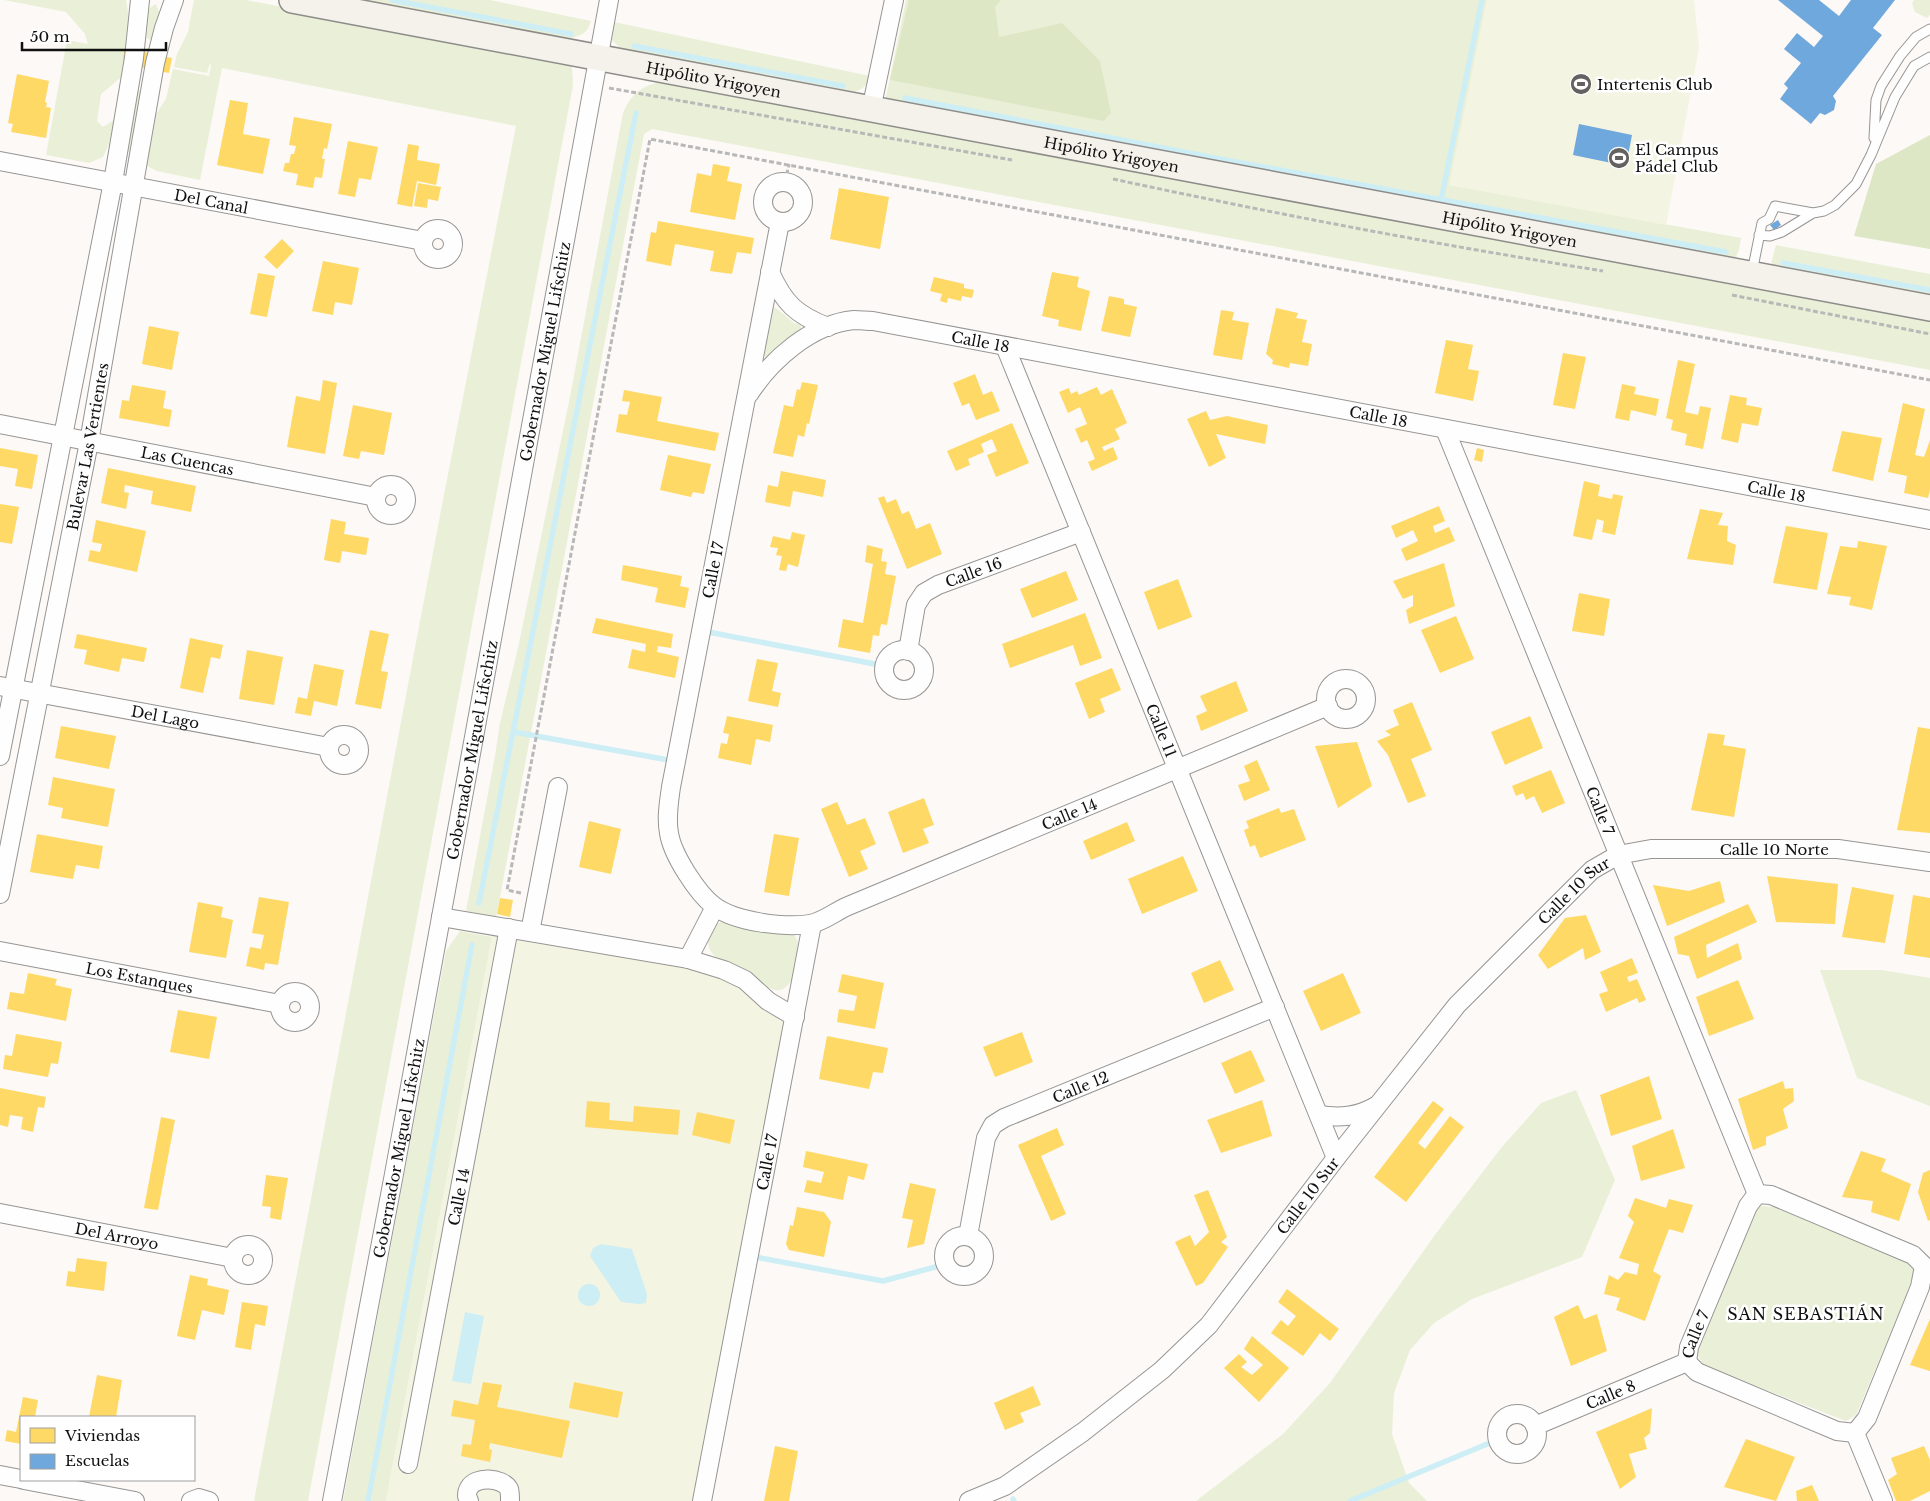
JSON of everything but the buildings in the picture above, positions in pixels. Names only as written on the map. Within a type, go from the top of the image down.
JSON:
[{"type":"main road","name":"Hipólito Yrigoyen","points":[[292,0],[1930,308]]},
{"type":"street","name":"Bulevar Las Vertientes","points":[[0,756],[7,687],[63,436],[113,182],[134,58],[140,0]]},
{"type":"street","name":"Bulevar Las Vertientes","points":[[0,894],[90,442],[155,63],[174,0]]},
{"type":"street","name":"Gobernador Miguel Lifschitz","points":[[332,1501],[609,0]]},
{"type":"street","points":[[872,110],[894,0]]},
{"type":"street","name":"Del Canal","points":[[0,161],[423,241]]},
{"type":"street","points":[[785,182],[796,188],[800,193],[802,205],[801,211],[792,220],[780,222],[768,216],[764,210],[764,196],[772,185],[785,182]]},
{"type":"street","name":"Calle 17","points":[[714,906],[679,862],[668,833],[669,808],[780,222]]},
{"type":"street","points":[[770,272],[778,291],[791,308],[808,319],[828,327]]},
{"type":"street","name":"Calle 18","points":[[745,401],[760,377],[780,356],[802,339],[828,327],[853,320],[873,321],[1930,520]]},
{"type":"street","name":"Calle 11","points":[[1005,346],[1336,1158]]},
{"type":"street","name":"Las Cuencas","points":[[0,424],[376,497]]},
{"type":"street","name":"Calle 7","points":[[1445,429],[1757,1194],[1748,1206],[1696,1329],[1689,1347],[1687,1362],[1697,1372],[1838,1431],[1855,1433]]},
{"type":"street","name":"Calle 16","points":[[908,651],[916,605],[924,593],[938,585],[1081,532]]},
{"type":"street","name":"Del Lago","points":[[7,687],[329,748]]},
{"type":"street","name":"Calle 14","points":[[812,924],[857,902],[1328,706]]},
{"type":"street","points":[[530,932],[558,787]]},
{"type":"street","name":"Calle 10 Norte","points":[[1618,856],[1651,850],[1838,849],[1930,862]]},
{"type":"street","name":"Calle 10 Sur","points":[[970,1501],[1005,1486],[1083,1432],[1162,1370],[1209,1325],[1336,1158],[1458,1005],[1592,870],[1618,856]]},
{"type":"street","points":[[688,960],[714,906],[756,922],[776,926],[812,924]]},
{"type":"street","points":[[441,917],[688,960],[724,970],[745,980],[768,1001],[795,1017]]},
{"type":"street","name":"Calle 17","points":[[702,1501],[812,924]]},
{"type":"street","name":"Calle 14","points":[[408,1464],[509,928]]},
{"type":"street","name":"Los Estanques","points":[[0,951],[280,1004]]},
{"type":"street","name":"Calle 12","points":[[968,1236],[986,1138],[993,1125],[1004,1118],[1275,1007]]},
{"type":"street","points":[[1319,1115],[1349,1117],[1378,1105]]},
{"type":"street","points":[[1757,1194],[1771,1195],[1913,1255],[1927,1265],[1920,1287],[1867,1418],[1855,1433],[1883,1501]]},
{"type":"street","name":"Del Arroyo","points":[[0,1213],[233,1258]]},
{"type":"street","name":"Calle 8","points":[[1535,1426],[1687,1362]]},
{"type":"street","points":[[0,1475],[20,1479]]},
{"type":"street","points":[[469,1501],[467,1496],[469,1487],[475,1482],[484,1479],[504,1484],[509,1490],[510,1501]]},
{"type":"street","points":[[27,1481],[83,1496],[135,1501]]},
{"type":"street","points":[[191,1501],[199,1498],[209,1501]]},
{"type":"lane","points":[[1871,155],[1876,122],[1876,100],[1881,86],[1900,56],[1916,37],[1930,29]]},
{"type":"lane","points":[[1752,275],[1762,223],[1769,219],[1775,206],[1813,213],[1824,211],[1835,205],[1856,184],[1871,155],[1895,97],[1914,66],[1930,57]]},
{"type":"lane","points":[[1759,235],[1770,236],[1782,232],[1813,213]]},
{"type":"path","name":"Hipólito Yrigoyen","points":[[593,86],[654,95],[1020,161]]},
{"type":"path","points":[[785,182],[789,164]]},
{"type":"path","name":"Hipólito Yrigoyen","points":[[1106,177],[1233,205],[1364,230],[1606,271]]},
{"type":"path","points":[[1730,294],[1930,334]]},
{"type":"green space","points":[[4,0],[126,0],[131,50],[125,49],[123,57],[124,75],[101,94],[97,121],[103,127],[114,120],[109,144],[103,157],[89,163],[46,155],[67,40],[88,44],[85,34],[66,12]]},
{"type":"green space","points":[[194,0],[246,0],[565,60],[572,67],[573,85],[308,1501],[254,1501],[442,505],[516,126],[222,68],[200,180],[157,171],[143,164],[154,117],[166,99],[173,69],[209,76],[210,63],[207,73],[174,67],[177,54],[188,32]]},
{"type":"green space","points":[[357,0],[490,0],[591,21],[588,29],[569,39]]},
{"type":"green space","points":[[906,0],[1487,0],[1450,185],[1741,238],[1739,250],[1735,259],[889,102],[886,97]]},
{"type":"green space","points":[[909,0],[1001,0],[995,7],[999,37],[1062,23],[1100,61],[1111,113],[1104,121],[890,80]]},
{"type":"green space","name":"Intertenis Club","points":[[1487,0],[1694,0],[1699,48],[1666,225],[1449,185]]},
{"type":"green space","points":[[1914,0],[1930,0],[1930,15],[1927,18],[1915,12],[1912,3]]},
{"type":"green space","points":[[156,4],[160,15],[155,37],[151,40],[143,36],[144,22],[149,10]]},
{"type":"green space","points":[[614,22],[870,76],[867,84],[862,88],[847,94],[625,53],[612,40]]},
{"type":"green space","points":[[668,80],[1930,318],[1930,370],[652,129],[644,134],[496,918],[466,911],[500,723],[518,648],[570,397],[623,113],[631,99],[641,90]]},
{"type":"green space","points":[[140,90],[130,150],[127,153],[125,151],[134,98]]},
{"type":"green space","points":[[1930,135],[1930,249],[1854,236],[1876,164]]},
{"type":"green space","points":[[1776,245],[1930,274],[1930,299],[1775,270],[1771,264]]},
{"type":"green space","points":[[773,308],[776,308],[794,323],[800,324],[801,331],[777,346],[766,357],[763,355]]},
{"type":"green space","points":[[727,920],[773,927],[794,935],[799,948],[798,958],[793,977],[788,984],[782,989],[775,990],[765,986],[746,970],[713,954],[708,942],[710,933],[717,924]]},
{"type":"green space","points":[[494,926],[724,970],[795,1017],[702,1501],[386,1501]]},
{"type":"green space","points":[[460,931],[492,937],[386,1501],[343,1501],[446,951]]},
{"type":"green space","points":[[1820,970],[1882,970],[1930,978],[1930,1106],[1857,1078]]},
{"type":"green space","points":[[1576,1090],[1615,1180],[1582,1257],[1472,1299],[1434,1323],[1410,1350],[1394,1393],[1392,1434],[1409,1483],[1427,1501],[1196,1501],[1283,1434],[1330,1383],[1437,1232],[1501,1148],[1541,1103]]},
{"type":"green space","points":[[1761,1206],[1775,1207],[1906,1262],[1913,1269],[1914,1278],[1856,1415],[1846,1421],[1704,1366],[1697,1354],[1701,1337],[1752,1214]]},
{"type":"water","points":[[601,1244],[632,1249],[647,1294],[646,1303],[621,1302],[590,1256],[593,1248]]},
{"type":"water","points":[[589,1284],[597,1287],[600,1295],[597,1303],[589,1306],[581,1303],[578,1295],[581,1287]]},
{"type":"water","points":[[465,1312],[484,1316],[471,1384],[452,1381]]},
{"type":"waterway","points":[[392,0],[571,34]]},
{"type":"waterway","points":[[1441,200],[1482,0]]},
{"type":"waterway","points":[[634,46],[843,86]]},
{"type":"waterway","points":[[905,98],[1215,158],[1726,252]]},
{"type":"waterway","points":[[479,903],[636,113]]},
{"type":"waterway","points":[[1783,263],[1930,290]]},
{"type":"waterway","points":[[703,631],[880,665]]},
{"type":"waterway","points":[[514,732],[674,761]]},
{"type":"waterway","points":[[368,1501],[472,945]]},
{"type":"waterway","points":[[750,1256],[883,1281],[939,1266]]},
{"type":"waterway","points":[[1350,1501],[1492,1442]]},
{"type":"place","name":"Intertenis Club","points":[[1581,84]]},
{"type":"place","name":"El Campus Pádel Club","points":[[1619,158]]},
{"type":"district","name":"SAN SEBASTIÁN","points":[[1806,1314]]}]
